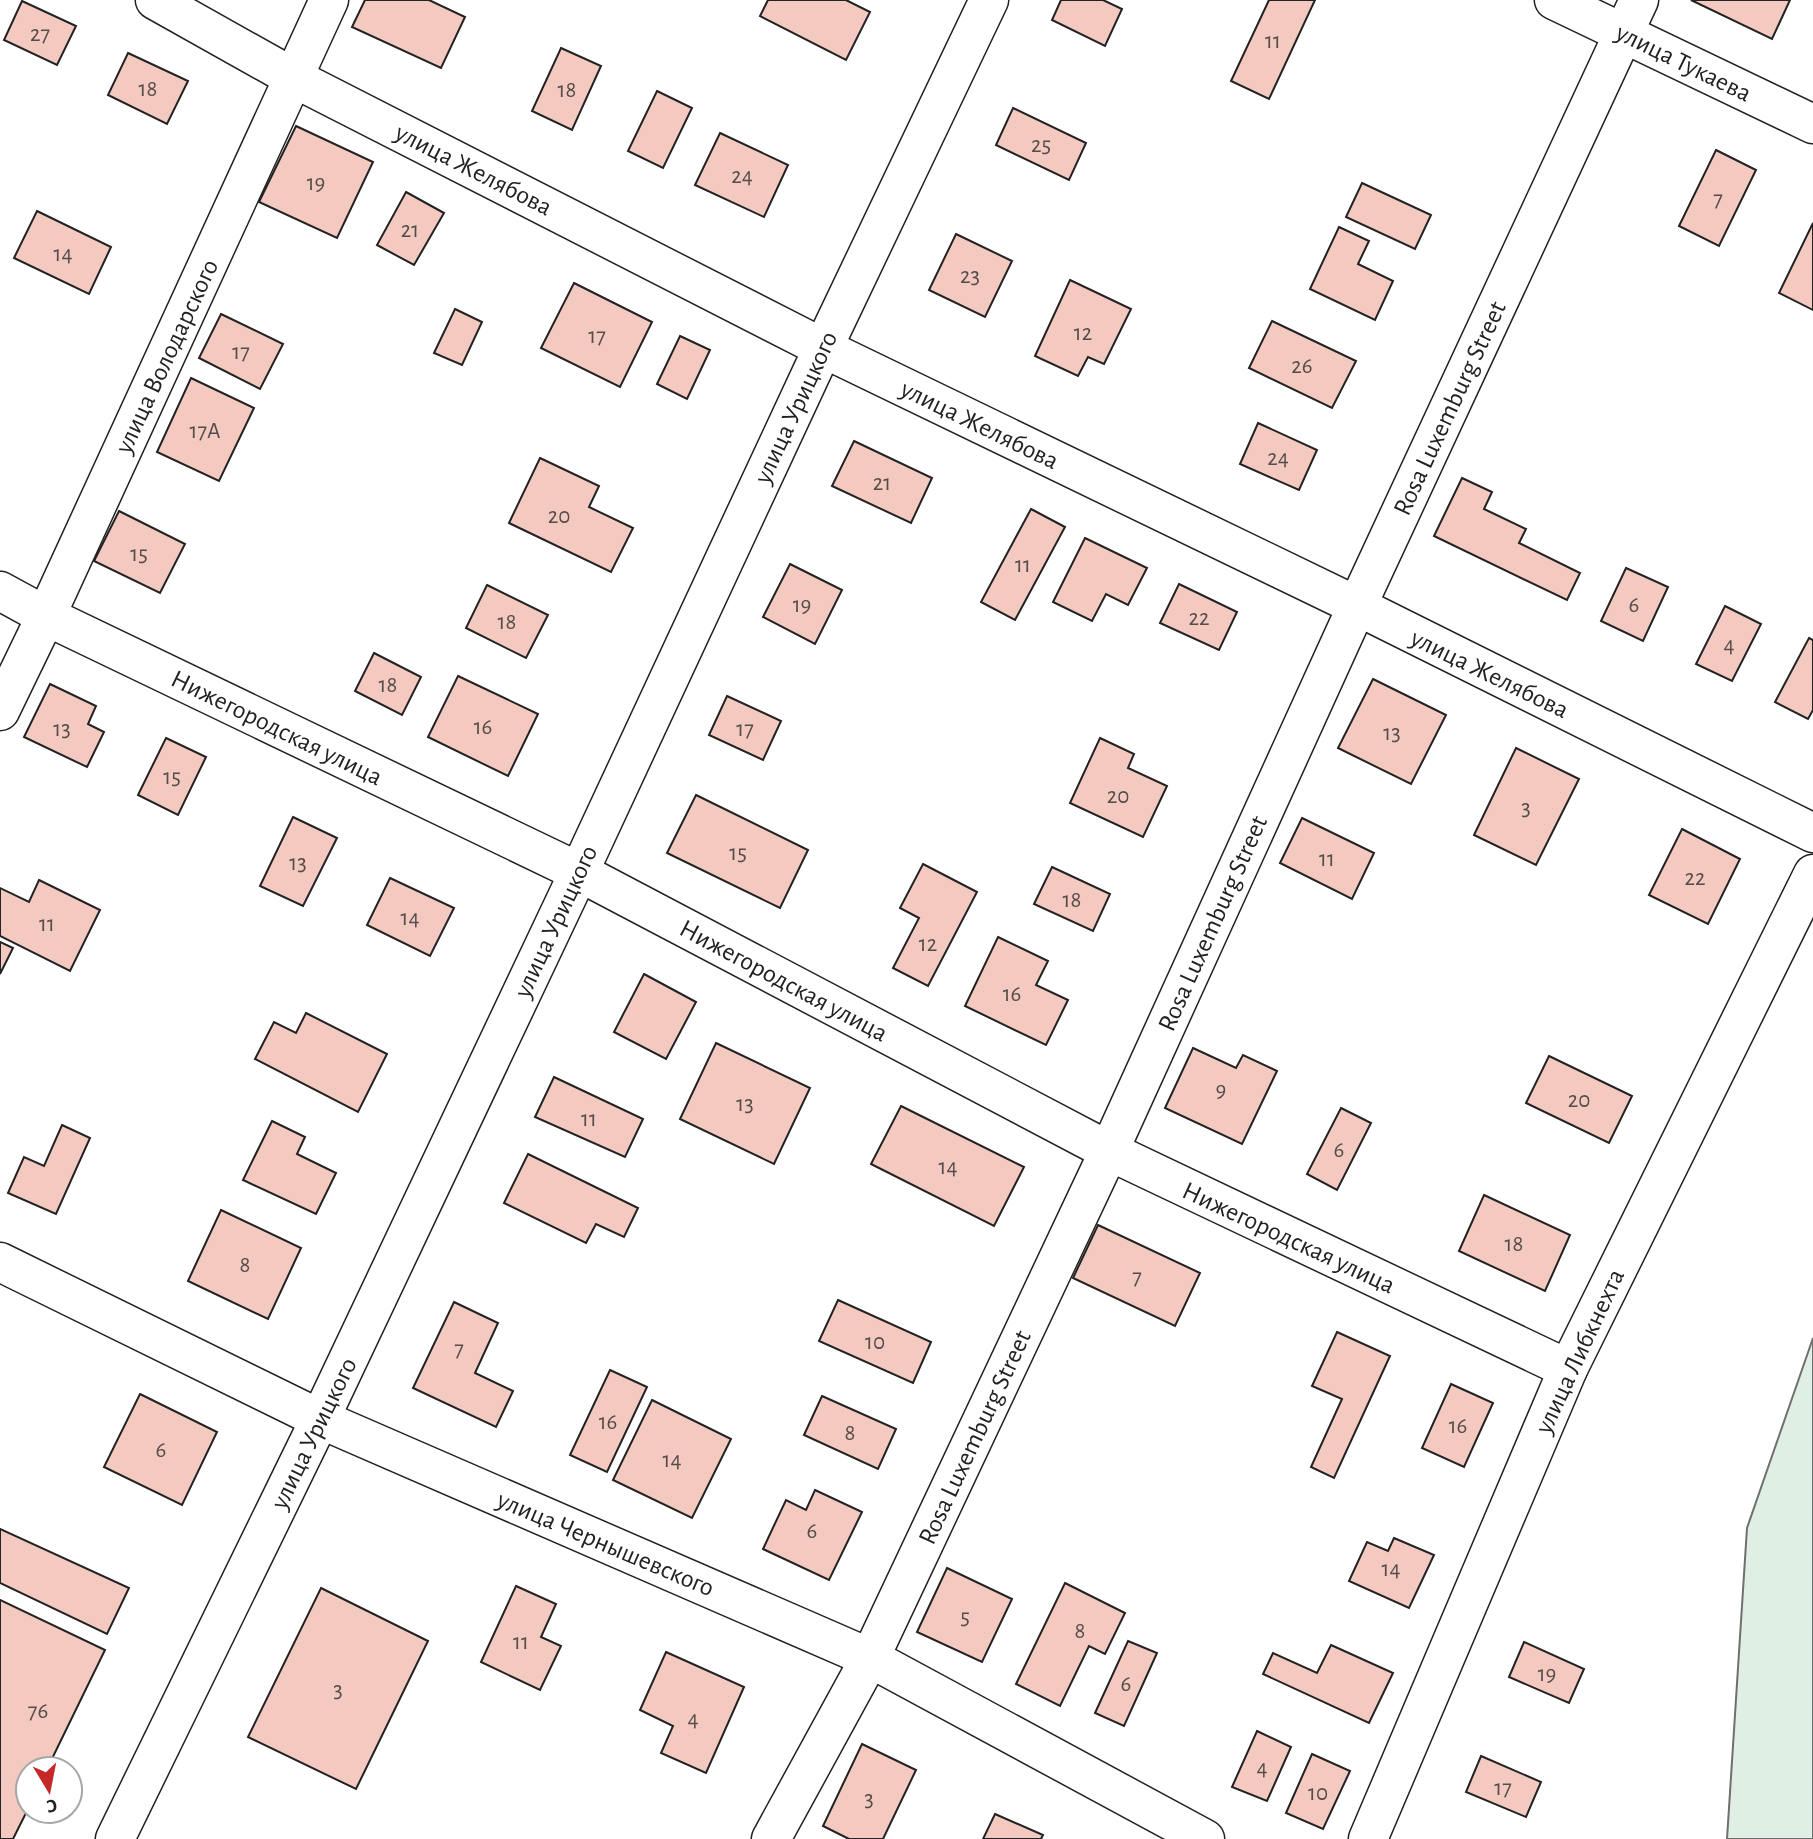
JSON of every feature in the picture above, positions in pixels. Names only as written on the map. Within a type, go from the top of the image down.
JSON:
[{"type":"street","name":"улица Желябова","points":[[155,0],[295,78],[822,348],[1357,606],[1813,833]]},
{"type":"street","name":"улица Володарского","points":[[0,711],[329,0]]},
{"type":"street","name":"улица Урицкого","points":[[115,1839],[320,1419],[579,872],[822,348],[989,0]]},
{"type":"street","name":"улица Тукаева","points":[[1554,0],[1632,16],[1813,124]]},
{"type":"street","name":"Rosa Luxemburg Street","points":[[771,1839],[870,1658],[1109,1151],[1357,606],[1632,16]]},
{"type":"street","name":"Нижегородская улица","points":[[0,592],[579,872],[1109,1151],[1568,1368]]},
{"type":"street","name":"улица Либкнехта","points":[[1368,1839],[1568,1368],[1813,874]]},
{"type":"street","name":"улица Чернышевского","points":[[0,1262],[320,1419],[870,1658],[1205,1839]]},
{"type":"green space","points":[[1813,1338],[1813,1839],[1727,1839],[1747,1528]]},
{"type":"building","points":[[365,0],[429,0],[465,17],[441,68],[352,27]]},
{"type":"building","points":[[768,0],[846,0],[870,12],[846,60],[760,16]]},
{"type":"building","points":[[1061,0],[1103,0],[1122,9],[1105,46],[1052,20]]},
{"type":"building","points":[[1269,0],[1315,0],[1269,99],[1231,81]]},
{"type":"building","points":[[1691,0],[1790,0],[1772,39]]},
{"type":"building","points":[[22,1],[76,26],[57,65],[4,40]]},
{"type":"building","points":[[561,48],[601,66],[572,130],[532,111]]},
{"type":"building","points":[[128,53],[188,81],[167,124],[108,95]]},
{"type":"building","points":[[657,91],[692,108],[663,168],[628,151]]},
{"type":"building","points":[[1013,108],[1086,143],[1069,180],[996,145]]},
{"type":"building","points":[[296,126],[373,162],[337,238],[259,202]]},
{"type":"building","points":[[720,133],[788,165],[764,217],[695,185]]},
{"type":"building","points":[[1716,150],[1756,170],[1719,246],[1679,226]]},
{"type":"building","points":[[1362,183],[1431,215],[1415,249],[1346,217]]},
{"type":"building","points":[[406,192],[444,213],[414,265],[377,245]]},
{"type":"building","points":[[37,211],[111,247],[89,294],[14,258]]},
{"type":"building","points":[[1813,223],[1813,310],[1779,293]]},
{"type":"building","points":[[1339,227],[1369,241],[1358,264],[1393,281],[1375,320],[1310,289]]},
{"type":"building","points":[[956,234],[1012,261],[985,317],[929,290]]},
{"type":"building","points":[[1070,280],[1131,309],[1104,364],[1088,357],[1078,376],[1035,356]]},
{"type":"building","points":[[574,283],[652,322],[620,387],[541,348]]},
{"type":"building","points":[[455,309],[482,322],[462,365],[434,353]]},
{"type":"building","points":[[221,314],[283,344],[260,389],[199,358]]},
{"type":"building","points":[[1272,321],[1356,361],[1332,408],[1249,368]]},
{"type":"building","points":[[680,336],[710,350],[687,399],[657,384]]},
{"type":"building","points":[[191,378],[254,408],[219,481],[157,452]]},
{"type":"building","points":[[1258,423],[1317,450],[1299,490],[1240,464]]},
{"type":"building","points":[[854,441],[932,478],[911,523],[832,486]]},
{"type":"building","points":[[540,458],[599,486],[589,507],[633,528],[611,572],[509,523]]},
{"type":"building","points":[[1462,478],[1492,492],[1484,509],[1526,529],[1519,543],[1580,573],[1567,600],[1434,536]]},
{"type":"building","points":[[1031,509],[1065,527],[1015,620],[981,602]]},
{"type":"building","points":[[119,511],[185,544],[160,593],[94,561]]},
{"type":"building","points":[[1085,538],[1147,568],[1128,605],[1106,594],[1092,621],[1053,602]]},
{"type":"building","points":[[790,564],[842,590],[815,644],[763,617]]},
{"type":"building","points":[[1626,568],[1668,587],[1643,641],[1601,621]]},
{"type":"building","points":[[1179,584],[1237,612],[1219,650],[1160,623]]},
{"type":"building","points":[[487,585],[548,615],[526,658],[466,628]]},
{"type":"building","points":[[1725,606],[1761,624],[1732,681],[1696,664]]},
{"type":"building","points":[[1809,638],[1813,640],[1813,710],[1808,719],[1775,702]]},
{"type":"building","points":[[374,653],[421,677],[402,715],[355,691]]},
{"type":"building","points":[[458,676],[538,714],[508,776],[428,737]]},
{"type":"building","points":[[1373,679],[1446,715],[1411,784],[1338,748]]},
{"type":"building","points":[[50,684],[96,706],[88,724],[104,732],[87,767],[24,737]]},
{"type":"building","points":[[727,696],[781,721],[763,760],[709,735]]},
{"type":"building","points":[[166,738],[206,757],[178,815],[138,795]]},
{"type":"building","points":[[1100,738],[1134,754],[1128,768],[1167,786],[1143,837],[1070,803]]},
{"type":"building","points":[[1516,748],[1579,779],[1536,865],[1474,835]]},
{"type":"building","points":[[696,795],[808,850],[780,908],[667,853]]},
{"type":"building","points":[[293,817],[337,838],[303,906],[260,886]]},
{"type":"building","points":[[1302,818],[1374,853],[1352,899],[1280,863]]},
{"type":"building","points":[[1682,829],[1740,859],[1708,924],[1649,895]]},
{"type":"building","points":[[923,864],[977,892],[928,986],[893,968],[919,918],[900,908]]},
{"type":"building","points":[[1052,867],[1110,894],[1093,931],[1034,904]]},
{"type":"building","points":[[390,878],[454,908],[430,956],[367,925]]},
{"type":"building","points":[[39,880],[100,910],[70,971],[0,936],[0,888],[29,902]]},
{"type":"building","points":[[998,937],[1048,961],[1036,985],[1068,1000],[1046,1045],[965,1006]]},
{"type":"building","points":[[0,942],[13,948],[0,974]]},
{"type":"building","points":[[644,974],[696,1002],[666,1059],[614,1032]]},
{"type":"building","points":[[306,1013],[387,1054],[358,1112],[255,1059],[274,1022],[296,1033]]},
{"type":"building","points":[[716,1043],[810,1088],[774,1164],[680,1119]]},
{"type":"building","points":[[1193,1048],[1236,1068],[1243,1055],[1277,1071],[1242,1144],[1165,1108]]},
{"type":"building","points":[[1549,1056],[1632,1096],[1609,1143],[1526,1103]]},
{"type":"building","points":[[554,1077],[643,1119],[625,1157],[535,1117]]},
{"type":"building","points":[[901,1106],[1024,1167],[994,1226],[871,1164]]},
{"type":"building","points":[[1341,1108],[1371,1123],[1337,1190],[1307,1174]]},
{"type":"building","points":[[272,1121],[305,1137],[297,1154],[336,1173],[316,1214],[243,1180]]},
{"type":"building","points":[[62,1125],[90,1138],[56,1214],[8,1193],[24,1157],[44,1166]]},
{"type":"building","points":[[528,1154],[638,1208],[624,1237],[596,1224],[586,1243],[504,1203]]},
{"type":"building","points":[[1484,1195],[1570,1235],[1545,1291],[1459,1251]]},
{"type":"building","points":[[221,1210],[301,1248],[268,1319],[188,1281]]},
{"type":"building","points":[[1098,1225],[1200,1273],[1175,1326],[1073,1278]]},
{"type":"building","points":[[838,1300],[931,1342],[913,1383],[819,1341]]},
{"type":"building","points":[[454,1302],[498,1323],[475,1373],[513,1391],[496,1427],[413,1388]]},
{"type":"building","points":[[1337,1332],[1390,1356],[1334,1478],[1311,1467],[1342,1399],[1312,1386]]},
{"type":"building","points":[[610,1370],[647,1387],[607,1472],[570,1455]]},
{"type":"building","points":[[1451,1384],[1493,1403],[1464,1467],[1422,1448]]},
{"type":"building","points":[[140,1394],[217,1432],[182,1505],[104,1467]]},
{"type":"building","points":[[822,1396],[896,1429],[878,1469],[804,1435]]},
{"type":"building","points":[[652,1400],[731,1439],[692,1518],[613,1480]]},
{"type":"building","points":[[815,1490],[862,1512],[829,1580],[763,1549],[786,1500],[806,1510]]},
{"type":"building","points":[[0,1529],[129,1588],[107,1634],[0,1583]]},
{"type":"building","points":[[1394,1538],[1434,1555],[1409,1608],[1349,1581],[1367,1542],[1388,1551]]},
{"type":"building","points":[[947,1568],[1012,1599],[982,1662],[917,1632]]},
{"type":"building","points":[[1065,1583],[1125,1613],[1105,1654],[1089,1646],[1060,1706],[1016,1684]]},
{"type":"building","points":[[516,1586],[556,1604],[541,1637],[561,1646],[540,1690],[481,1662]]},
{"type":"building","points":[[321,1588],[428,1641],[356,1789],[248,1737]]},
{"type":"building","points":[[0,1600],[105,1650],[54,1755],[14,1755],[14,1825],[20,1825],[13,1839],[0,1839]]},
{"type":"building","points":[[1128,1641],[1157,1653],[1124,1726],[1095,1713]]},
{"type":"building","points":[[1524,1642],[1584,1669],[1569,1703],[1509,1677]]},
{"type":"building","points":[[1331,1645],[1393,1673],[1369,1723],[1263,1674],[1273,1653],[1317,1673]]},
{"type":"building","points":[[666,1652],[744,1687],[706,1773],[661,1753],[673,1726],[640,1710]]},
{"type":"building","points":[[1257,1731],[1291,1747],[1267,1801],[1232,1787]]},
{"type":"building","points":[[862,1744],[916,1770],[883,1839],[849,1839],[823,1826]]},
{"type":"building","points":[[1312,1754],[1350,1771],[1323,1829],[1286,1813]]},
{"type":"building","points":[[1481,1756],[1541,1782],[1526,1817],[1466,1792]]},
{"type":"building","points":[[995,1814],[1043,1835],[1041,1839],[983,1839]]}]
